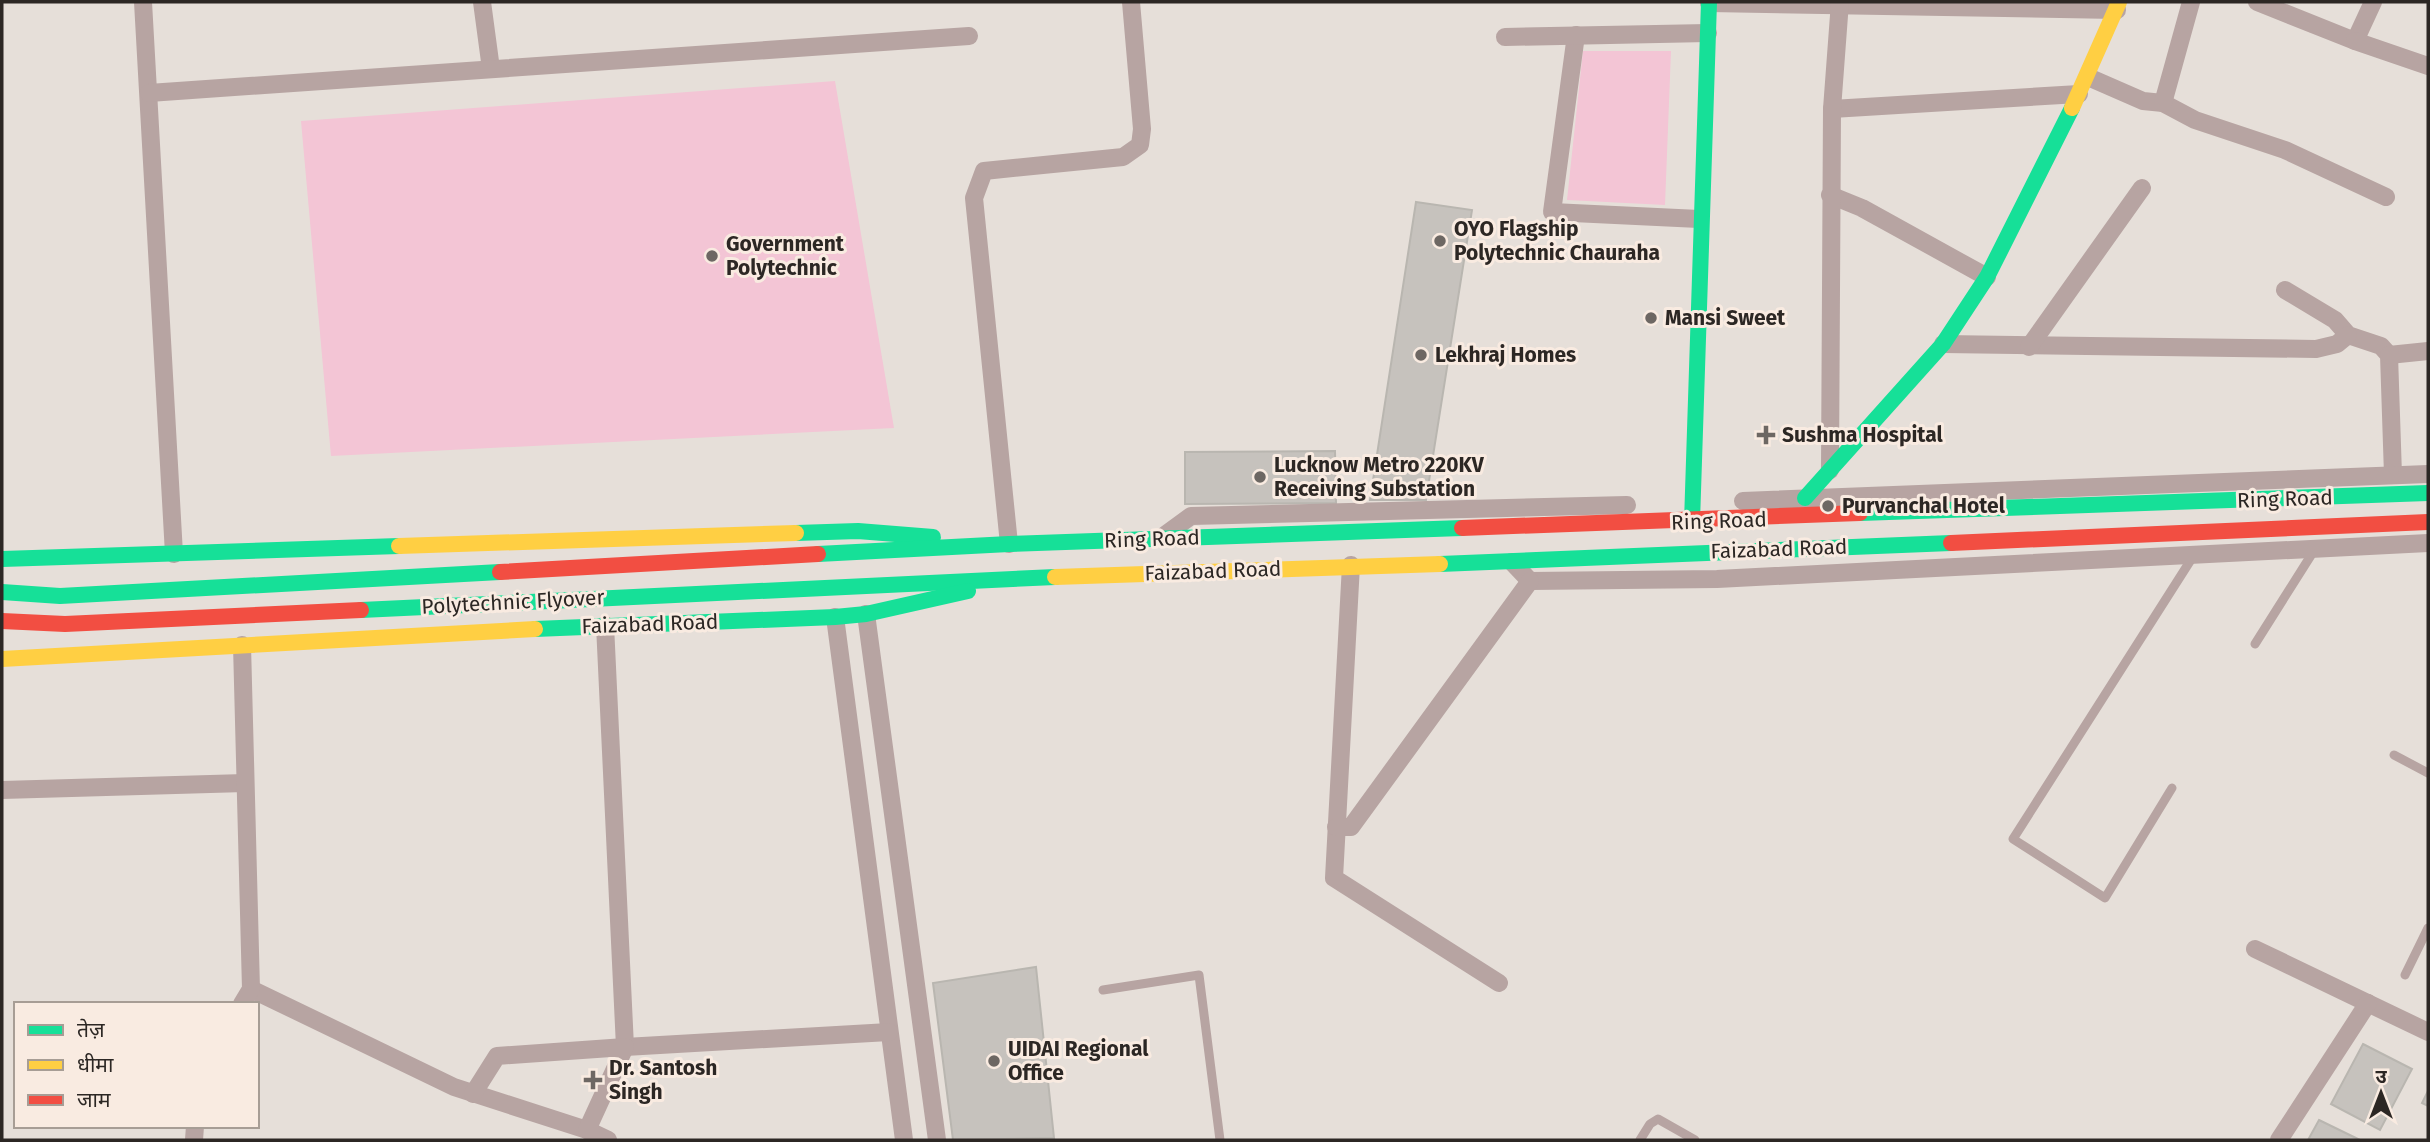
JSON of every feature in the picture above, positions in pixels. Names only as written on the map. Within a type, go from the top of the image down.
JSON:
[{"type":"main road","points":[[1693,513],[1699,219],[1709,2]]},
{"type":"main road","points":[[1805,498],[1944,344],[1987,277],[2088,77],[2118,6]]},
{"type":"main road","name":"Ring Road","points":[[1693,513],[2428,493]]},
{"type":"main road","name":"Faizabad Road","points":[[2,659],[605,625],[835,617],[866,614],[1024,578],[1351,565],[1512,562],[2428,522]]},
{"type":"main road","points":[[2,576],[5,560],[858,531],[1009,544]]},
{"type":"main road","name":"Ring Road","points":[[1009,544],[1159,539]]},
{"type":"main road","name":"Polytechnic Flyover","points":[[2,592],[60,596],[1009,544]]},
{"type":"main road","points":[[1692,553],[1692,580]]},
{"type":"main road","name":"Polytechnic Flyover","points":[[2,621],[65,624],[1024,578]]},
{"type":"street","points":[[144,2],[174,554]]},
{"type":"street","points":[[482,2],[491,69]]},
{"type":"street","points":[[1009,544],[974,198],[984,171],[1123,157],[1140,145],[1142,129],[1131,2]]},
{"type":"street","points":[[1709,2],[2118,6]]},
{"type":"street","points":[[2163,103],[2191,2]]},
{"type":"street","points":[[2257,2],[2355,41],[2428,66]]},
{"type":"street","points":[[2355,41],[2373,2]]},
{"type":"street","points":[[1830,470],[1830,195],[1832,109],[1840,3]]},
{"type":"street","points":[[1505,37],[1708,33]]},
{"type":"street","points":[[149,93],[969,36]]},
{"type":"street","points":[[1576,36],[1552,212],[1699,219]]},
{"type":"street","points":[[2088,77],[2143,102],[2163,103],[2195,120],[2285,150],[2386,197]]},
{"type":"street","points":[[1832,109],[2079,94]]},
{"type":"street","points":[[2029,347],[2142,188]]},
{"type":"street","points":[[1830,195],[1862,208],[1987,277]]},
{"type":"street","points":[[2285,290],[2335,320],[2348,335],[2381,346],[2389,355],[2393,475]]},
{"type":"street","points":[[1944,344],[2316,349],[2337,344],[2348,335]]},
{"type":"street","points":[[2389,355],[2428,351]]},
{"type":"street","points":[[1159,539],[1191,516],[1693,513],[1805,498],[2428,474]]},
{"type":"street","points":[[1512,562],[1530,581],[1692,580],[2428,542]]},
{"type":"street","points":[[1351,565],[1334,878],[1499,983]]},
{"type":"street","points":[[1336,827],[1351,827],[1530,581]]},
{"type":"street","points":[[866,614],[937,1140]]},
{"type":"street","points":[[835,617],[904,1140]]},
{"type":"street","points":[[587,1130],[625,1047],[605,625]]},
{"type":"street","points":[[242,645],[247,996],[454,1087],[587,1130],[608,1140]]},
{"type":"street","points":[[2,790],[246,783]]},
{"type":"street","points":[[860,808],[892,804]]},
{"type":"street","points":[[2255,949],[2428,1032]]},
{"type":"street","points":[[2279,1140],[2368,1003]]},
{"type":"street","points":[[473,1094],[496,1056],[889,1032]]},
{"type":"lane","points":[[2255,645],[2316,548]]},
{"type":"lane","points":[[2172,788],[2105,898],[2013,839],[2194,555]]},
{"type":"lane","points":[[2394,755],[2428,773]]},
{"type":"lane","points":[[2404,975],[2428,928]]},
{"type":"lane","points":[[1103,990],[1199,975],[1220,1140]]},
{"type":"lane","points":[[1640,1140],[1650,1124],[1658,1119],[1695,1140]]},
{"type":"shaded area","points":[[1583,51],[1671,51],[1665,205],[1567,200]]},
{"type":"shaded area","points":[[835,81],[894,428],[331,456],[301,121]]},
{"type":"building","name":"Lekhraj Homes","points":[[1416,202],[1472,210],[1426,500],[1370,500]]},
{"type":"building","name":"Lucknow Metro 220KV Receiving Substation","points":[[1335,451],[1336,503],[1185,504],[1185,452]]},
{"type":"building","name":"UIDAI Regional Office","points":[[1036,967],[1054,1138],[953,1140],[933,983]]},
{"type":"building","points":[[2363,1044],[2412,1069],[2380,1130],[2331,1104]]},
{"type":"building","points":[[2428,1091],[2428,1106],[2422,1103]]},
{"type":"building","points":[[2319,1120],[2360,1140],[2308,1140]]},
{"type":"traffic: fast","points":[[1692,522],[1709,2]]},
{"type":"traffic: fast","points":[[1805,498],[1943,344],[1987,277],[2072,108]]},
{"type":"traffic: fast","points":[[1860,513],[2428,493]]},
{"type":"traffic: fast","points":[[818,554],[1009,544],[1462,528]]},
{"type":"traffic: fast","points":[[796,533],[858,531],[933,537]]},
{"type":"traffic: fast","points":[[1440,564],[1951,543]]},
{"type":"traffic: fast","points":[[2,559],[399,546]]},
{"type":"traffic: fast","points":[[2,592],[60,596],[500,572]]},
{"type":"traffic: fast","points":[[361,610],[1055,577]]},
{"type":"traffic: fast","points":[[535,629],[835,617],[866,614],[968,591]]},
{"type":"traffic: slow","points":[[2072,108],[2119,2]]},
{"type":"traffic: slow","points":[[399,546],[796,533]]},
{"type":"traffic: slow","points":[[1055,577],[1440,564]]},
{"type":"traffic: slow","points":[[2,659],[535,629]]},
{"type":"traffic: jam","points":[[1462,528],[1860,513]]},
{"type":"traffic: jam","points":[[1951,543],[2428,522]]},
{"type":"traffic: jam","points":[[500,572],[818,554]]},
{"type":"traffic: jam","points":[[2,621],[65,624],[361,610]]},
{"type":"place","name":"OYO Flagship Polytechnic Chauraha","points":[[1440,241]]},
{"type":"place","name":"Government Polytechnic","points":[[712,256]]},
{"type":"place","name":"Mansi Sweet","points":[[1651,318]]},
{"type":"place","name":"Lekhraj Homes","points":[[1421,355]]},
{"type":"place","name":"Sushma Hospital","points":[[1766,435]]},
{"type":"place","name":"Lucknow Metro 220KV Receiving Substation","points":[[1260,477]]},
{"type":"place","name":"Purvanchal Hotel","points":[[1828,506]]},
{"type":"place","name":"UIDAI Regional Office","points":[[994,1061]]},
{"type":"place","name":"Dr. Santosh Singh","points":[[593,1080]]}]
